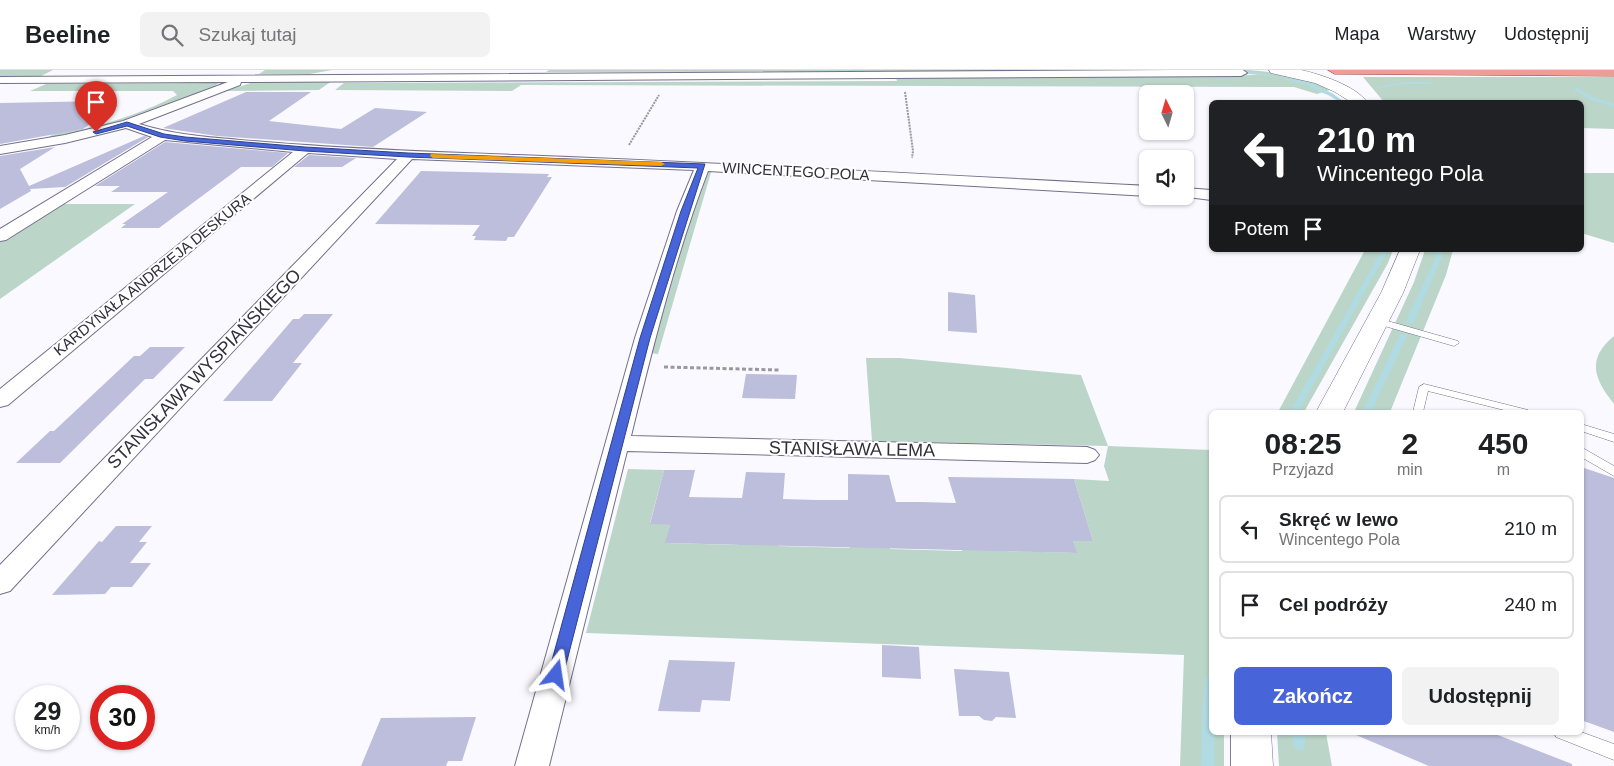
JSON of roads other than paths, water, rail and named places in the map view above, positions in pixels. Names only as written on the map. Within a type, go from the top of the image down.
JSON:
[{"type":"main road","points":[[1276,70],[1309,76],[1333,84],[1357,100]]},
{"type":"main road","points":[[1335,70],[1614,72]]},
{"type":"main road","points":[[1345,70],[1369,100]]},
{"type":"main road","points":[[1330,410],[1377,320],[1409,252]]},
{"type":"main road","points":[[1251,735],[1252,766]]},
{"type":"street","points":[[294,78],[344,70]]},
{"type":"street","points":[[0,80],[1098,72],[1240,73]]},
{"type":"street","points":[[0,150],[65,139],[127,124],[248,78]]},
{"type":"street","name":"WINCENTEGO POLA","points":[[127,124],[163,136],[305,149],[408,155],[703,166],[1139,190]]},
{"type":"street","points":[[0,236],[163,136]]},
{"type":"street","name":"KARDYNAŁA ANDRZEJA DESKURA","points":[[0,400],[305,149]]},
{"type":"street","name":"STANISŁAWA WYSPIAŃSKIEGO","points":[[0,583],[408,155]]},
{"type":"street","points":[[532,766],[638,367],[679,230],[703,166]]},
{"type":"street","points":[[1194,194],[1209,195]]},
{"type":"street","name":"STANISŁAWA LEMA","points":[[617,443],[1087,455]]},
{"type":"lane","points":[[1377,320],[1454,344]]},
{"type":"lane","points":[[1420,410],[1424,387],[1516,410]]},
{"type":"lane","points":[[1584,428],[1614,438]]},
{"type":"lane","points":[[1584,453],[1614,472]]},
{"type":"lane","points":[[1570,735],[1614,752]]},
{"type":"waterway","points":[[1226,70],[1275,76]]},
{"type":"waterway","points":[[1285,78],[1313,85],[1312,87],[1330,94],[1339,100]]},
{"type":"waterway","points":[[1378,87],[1404,83],[1430,83]]},
{"type":"waterway","points":[[1576,88],[1591,98],[1614,106]]},
{"type":"waterway","points":[[1295,410],[1384,252]]},
{"type":"waterway","points":[[1410,321],[1440,252]]},
{"type":"waterway","points":[[1368,410],[1403,336]]},
{"type":"waterway","points":[[1208,766],[1209,707]]},
{"type":"waterway","points":[[1299,735],[1299,744]]}]
